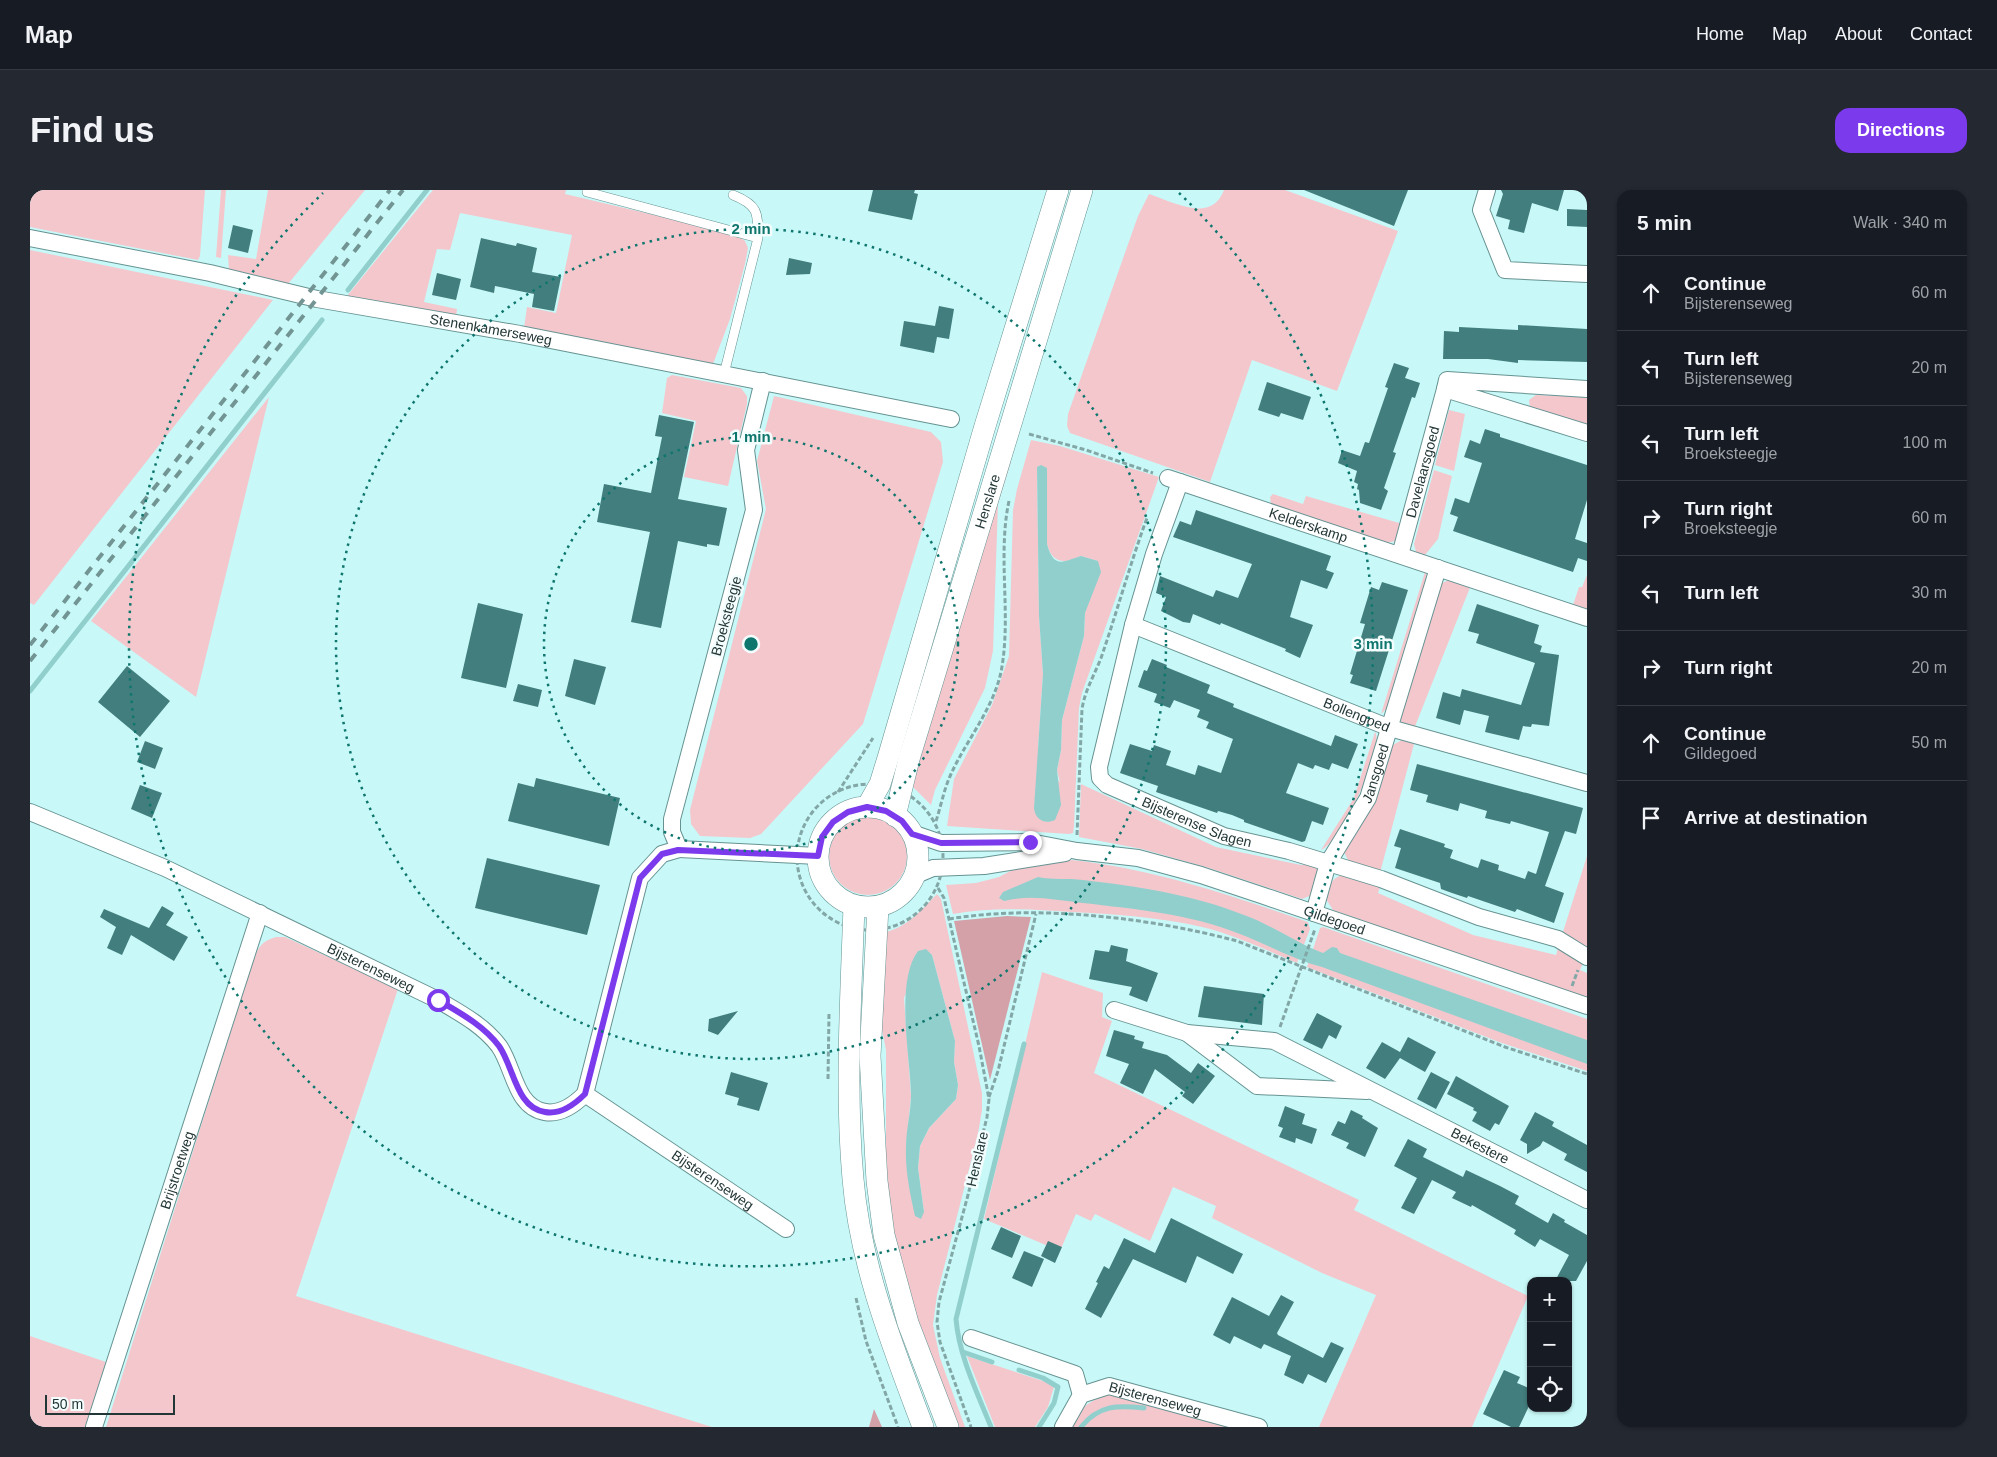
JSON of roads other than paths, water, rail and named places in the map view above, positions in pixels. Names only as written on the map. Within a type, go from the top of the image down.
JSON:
[{"type":"street","name":"Henslare","points":[[895,816],[890,787],[985,426],[1058,190]]},
{"type":"street","name":"Henslare","points":[[867,807],[890,787],[1082,190]]},
{"type":"street","points":[[1487,190],[1481,210],[1505,270],[1587,274]]},
{"type":"street","name":"Stenenkamerseweg","points":[[30,238],[210,273],[317,299],[520,334],[951,418]]},
{"type":"street","points":[[1587,389],[1447,380],[1445,389],[1587,433]]},
{"type":"street","name":"Broeksteegje","points":[[678,850],[672,832],[672,819],[754,510],[746,450],[763,381]]},
{"type":"street","name":"Davelaarsgoed","points":[[1400,555],[1445,389]]},
{"type":"street","name":"Kelderskamp","points":[[1174,480],[1587,618]]},
{"type":"street","name":"Bijsterense Slagen","points":[[1174,480],[1133,625],[1099,767],[1100,778],[1107,784],[1224,836],[1328,862],[1382,879],[1479,917],[1558,939],[1587,957]]},
{"type":"street","name":"Jansgoed","points":[[1314,913],[1328,862],[1368,798],[1438,568]]},
{"type":"street","name":"Bollengoed","points":[[1133,625],[1390,728],[1587,783]]},
{"type":"street","points":[[867,807],[877,808],[895,816],[912,834],[918,857],[910,885],[896,899],[878,906],[854,906],[837,896],[824,881],[819,869],[818,856],[822,837],[833,822],[848,812],[867,807]]},
{"type":"street","name":"Bijsterenseweg","points":[[30,812],[165,868],[438,1000],[474,1022],[498,1046],[525,1099],[539,1111],[560,1111],[585,1094],[786,1229]]},
{"type":"street","name":"Gildegoed","points":[[912,834],[941,843],[1030,842],[1077,851],[1138,858],[1201,875],[1587,1006]]},
{"type":"street","points":[[585,1094],[640,878],[662,854],[678,850],[818,856]]},
{"type":"street","name":"Gildegoed","points":[[914,876],[933,868],[984,866],[1077,851]]},
{"type":"street","points":[[854,906],[850,1064],[853,1180],[864,1242],[887,1332],[922,1427]]},
{"type":"street","points":[[878,906],[870,1056],[876,1173],[884,1235],[908,1323],[948,1427]]},
{"type":"street","name":"Brijstroetweg","points":[[94,1427],[260,913]]},
{"type":"street","name":"Bekestere","points":[[1114,1010],[1187,1033],[1274,1041],[1587,1200]]},
{"type":"street","name":"Bekestere","points":[[1187,1033],[1258,1086],[1373,1092]]},
{"type":"street","points":[[971,1338],[1075,1374],[1081,1395],[1063,1427]]},
{"type":"street","name":"Bijsterenseweg","points":[[1081,1395],[1109,1386],[1259,1427]]},
{"type":"lane","points":[[587,190],[587,192],[758,238]]},
{"type":"lane","points":[[724,374],[758,238],[758,216],[749,202],[732,195]]},
{"type":"water","points":[[1041,465],[1047,468],[1047,544],[1053,558],[1060,562],[1081,556],[1098,561],[1101,572],[1085,613],[1084,636],[1062,720],[1061,750],[1057,770],[1061,805],[1055,820],[1047,822],[1038,818],[1034,808],[1043,674],[1039,616],[1037,467]]},
{"type":"water","points":[[1038,877],[1083,880],[1144,888],[1225,908],[1254,919],[1323,953],[1332,947],[1337,948],[1340,953],[1587,1040],[1587,1064],[1301,960],[1221,927],[1183,917],[1143,910],[1053,899],[1024,898],[1004,901],[999,898],[1003,892]]},
{"type":"water","points":[[926,949],[932,955],[955,1041],[954,1062],[958,1085],[956,1099],[929,1128],[920,1146],[918,1168],[924,1212],[921,1219],[915,1216],[906,1165],[906,1141],[911,1094],[905,1000],[911,964],[918,951]]},
{"type":"waterway","points":[[348,290],[427,190]]},
{"type":"waterway","points":[[30,691],[322,320]]},
{"type":"waterway","points":[[991,1427],[965,1360],[956,1319],[1024,1044]]},
{"type":"waterway","points":[[963,1352],[992,1362]]},
{"type":"waterway","points":[[1019,1370],[1043,1378],[1058,1387],[1054,1403],[1039,1427]]},
{"type":"waterway","points":[[1081,1427],[1095,1414],[1109,1408],[1144,1408]]},
{"type":"railway","points":[[30,645],[390,190]]},
{"type":"railway","points":[[30,661],[403,190]]}]
